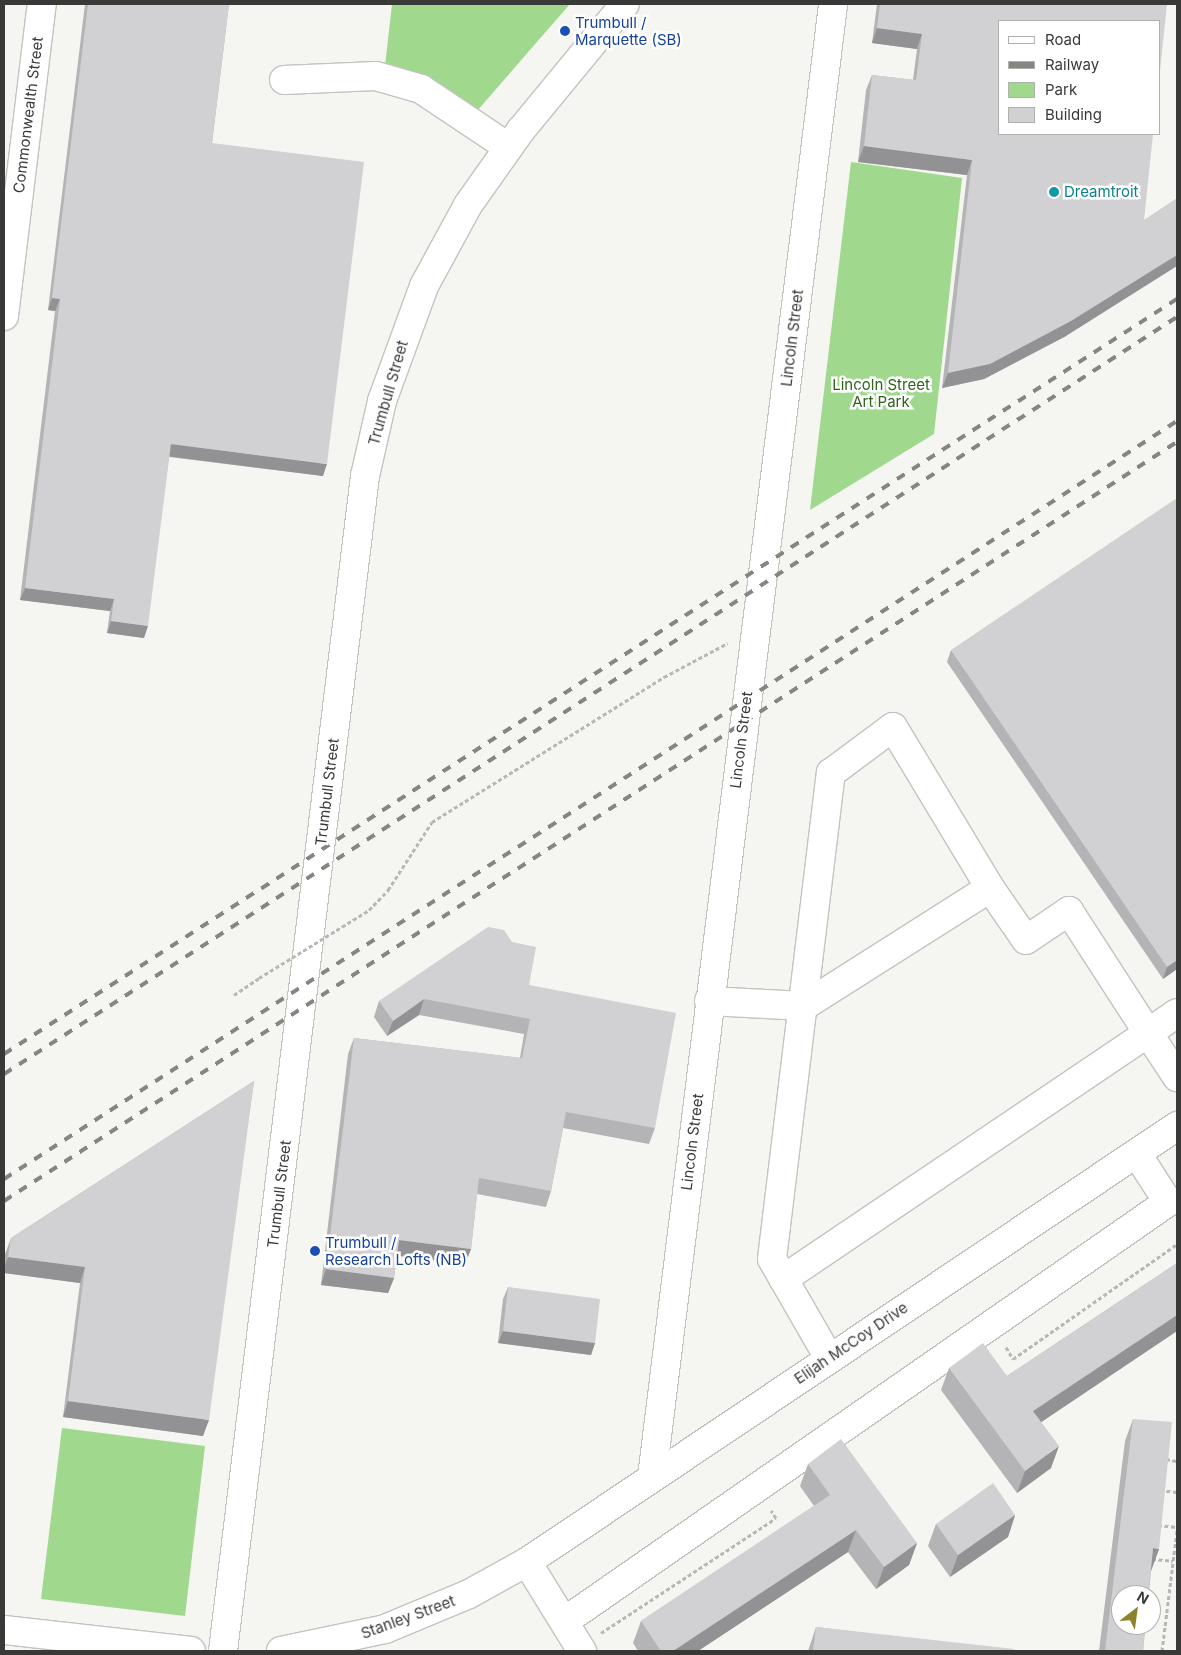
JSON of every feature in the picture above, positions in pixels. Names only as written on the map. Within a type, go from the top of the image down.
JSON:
[{"type":"street","name":"Commonwealth Street","points":[[4,316],[42,4]]},
{"type":"street","name":"Trumbull Street","points":[[223,1651],[365,476],[382,401],[424,286],[468,205],[508,147],[625,4]]},
{"type":"street","name":"Lincoln Street","points":[[652,1477],[833,4]]},
{"type":"street","points":[[284,80],[376,76],[421,90],[508,147]]},
{"type":"street","points":[[829,1358],[772,1259],[831,773],[893,727],[990,888],[1026,940],[1069,911],[1177,1077]]},
{"type":"street","points":[[709,1001],[804,1006],[990,888]]},
{"type":"street","points":[[783,1278],[1177,1013]]},
{"type":"street","name":"Elijah McCoy Drive","points":[[527,1562],[1177,1126]]},
{"type":"street","points":[[564,1621],[1168,1202],[1137,1154]]},
{"type":"street","points":[[527,1562],[582,1651]]},
{"type":"street","name":"Stanley Street","points":[[281,1651],[385,1629],[469,1594],[527,1562]]},
{"type":"street","points":[[4,1630],[51,1643],[191,1651]]},
{"type":"path","points":[[234,995],[369,910],[388,890],[432,822],[664,677],[755,629]]},
{"type":"path","points":[[1002,1341],[1013,1359],[1177,1244]]},
{"type":"path","points":[[1162,1458],[1177,1461]]},
{"type":"path","points":[[1159,1490],[1177,1492]]},
{"type":"path","points":[[1156,1524],[1177,1528],[1162,1651]]},
{"type":"path","points":[[1152,1559],[1173,1560]]},
{"type":"green space","points":[[392,4],[570,4],[477,111],[430,77],[385,66]]},
{"type":"green space","name":"Lincoln Street Art Park","points":[[851,162],[962,178],[934,434],[810,510]]},
{"type":"green space","points":[[62,1428],[205,1446],[185,1616],[41,1599]]},
{"type":"building","points":[[88,4],[229,4],[212,143],[364,162],[327,464],[171,444],[148,626],[111,621],[114,599],[25,588],[60,299],[52,298]]},
{"type":"building","name":"Dreamtroit","points":[[880,4],[1167,4],[1161,61],[1161,20],[998,20],[998,135],[1153,135],[1144,220],[1177,198],[1177,255],[1071,321],[990,364],[948,373],[972,160],[864,146],[872,75],[916,80],[922,34],[877,28]]},
{"type":"building","points":[[1177,498],[1177,960],[1167,967],[951,650]]},
{"type":"building","points":[[488,927],[504,930],[512,942],[536,947],[529,985],[676,1013],[655,1128],[566,1112],[551,1191],[479,1178],[471,1249],[399,1240],[394,1278],[326,1269],[354,1038],[522,1058],[530,1019],[424,999],[393,1021],[379,1001]]},
{"type":"building","points":[[254,1081],[209,1420],[68,1401],[85,1267],[8,1257],[11,1238]]},
{"type":"building","points":[[1177,1263],[1177,1315],[1033,1411],[1059,1446],[1025,1471],[949,1368],[983,1343],[1007,1376]]},
{"type":"building","points":[[508,1287],[600,1299],[595,1343],[503,1331]]},
{"type":"building","points":[[1133,1419],[1172,1422],[1159,1549],[1153,1548],[1149,1585],[1113,1585]]},
{"type":"building","points":[[841,1439],[917,1543],[884,1567],[856,1530],[673,1651],[661,1651],[641,1621],[830,1495],[808,1464]]},
{"type":"building","points":[[993,1483],[1015,1515],[958,1555],[936,1524]]},
{"type":"building","points":[[1111,1601],[1111,1635],[1144,1635],[1143,1651],[1105,1651]]},
{"type":"building","points":[[816,1627],[1014,1649],[1013,1651],[813,1651]]},
{"type":"railway","points":[[4,1054],[1177,299]]},
{"type":"railway","points":[[4,1074],[1177,317]]},
{"type":"railway","points":[[4,1179],[1177,421]]},
{"type":"railway","points":[[4,1201],[1177,442]]},
{"type":"place","name":"Trumbull / Marquette (SB)","points":[[565,31]]},
{"type":"place","name":"Dreamtroit","points":[[1054,192]]},
{"type":"place","name":"Trumbull / Research Lofts (NB)","points":[[315,1251]]}]
